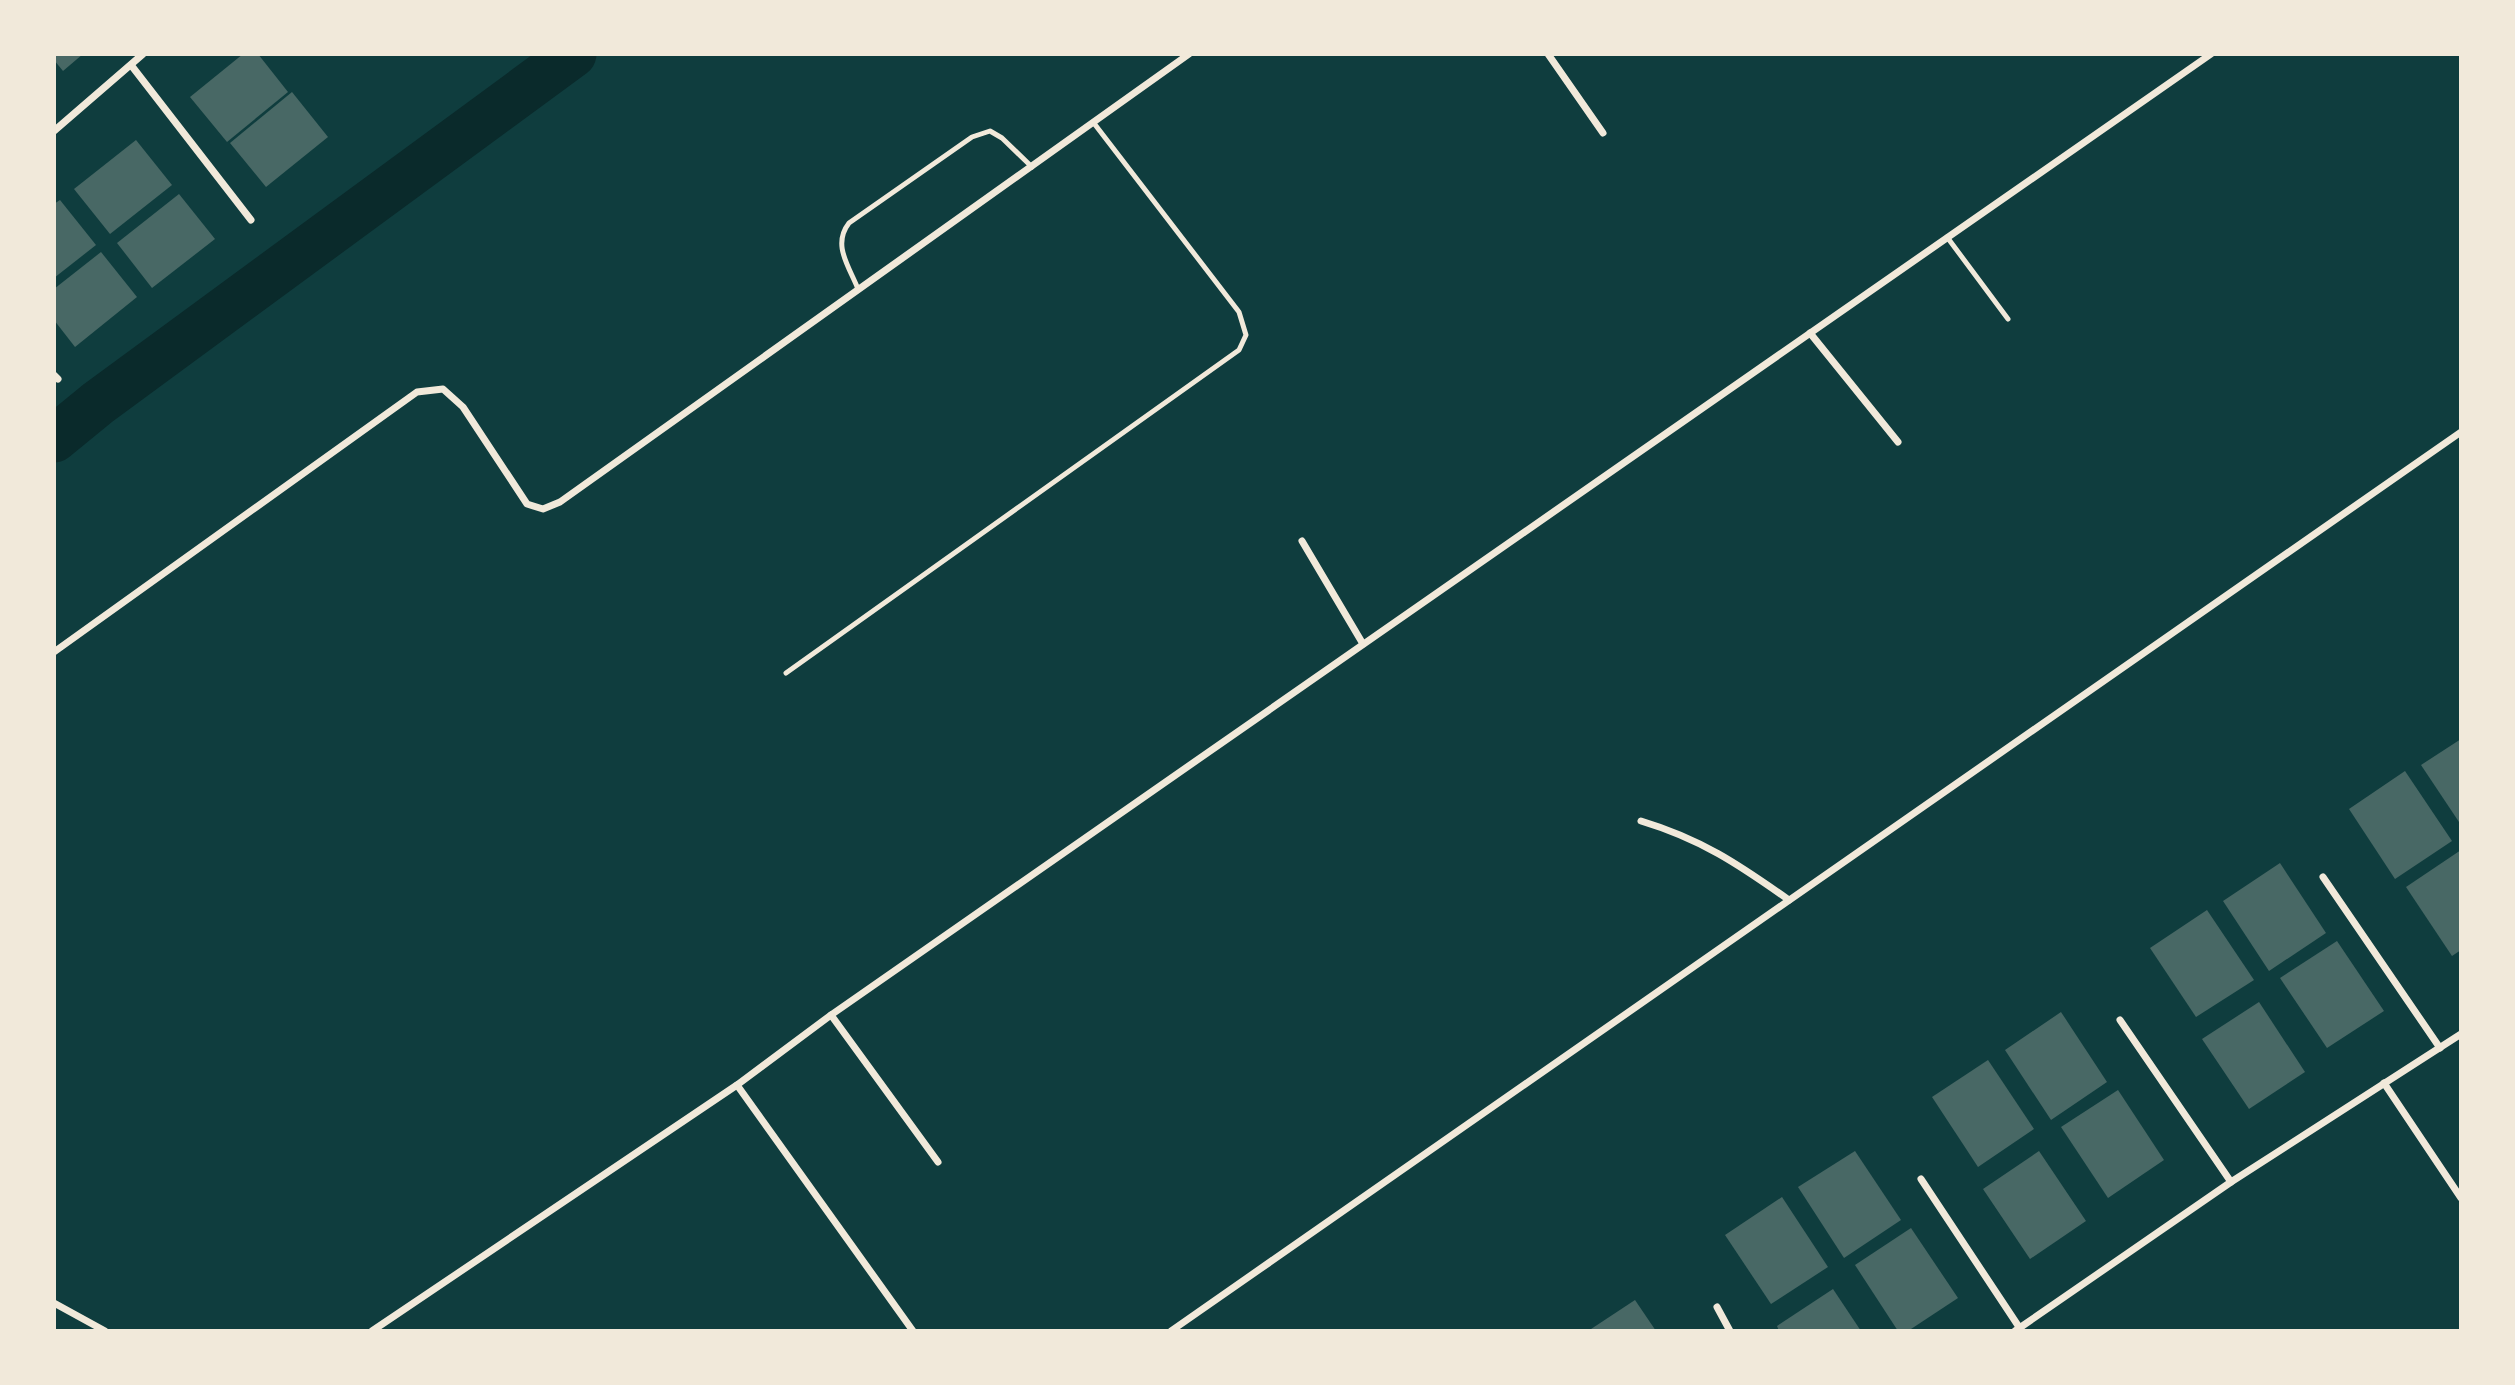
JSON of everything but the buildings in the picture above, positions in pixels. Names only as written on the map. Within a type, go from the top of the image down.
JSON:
[{"type":"street","points":[[54,131],[144,54]]},
{"type":"street","points":[[54,652],[417,393],[443,389],[463,407],[527,504],[543,509],[560,502],[1189,54]]},
{"type":"street","points":[[1549,54],[1603,133]]},
{"type":"street","points":[[372,1331],[737,1085],[831,1015],[2210,54]]},
{"type":"street","points":[[131,65],[251,220]]},
{"type":"street","points":[[1810,333],[1898,442]]},
{"type":"street","points":[[1171,1331],[2461,432]]},
{"type":"street","points":[[1302,541],[1363,644]]},
{"type":"street","points":[[1641,821],[1678,832],[1733,860],[1788,900]]},
{"type":"street","points":[[2323,877],[2440,1048]]},
{"type":"street","points":[[831,1015],[938,1162]]},
{"type":"street","points":[[2120,1020],[2231,1182]]},
{"type":"street","points":[[1921,1179],[2019,1330],[2231,1182],[2461,1034]]},
{"type":"street","points":[[2384,1083],[2461,1198]]},
{"type":"street","points":[[737,1085],[913,1331]]},
{"type":"street","points":[[54,1303],[105,1331]]},
{"type":"street","points":[[1717,1307],[1730,1331]]},
{"type":"lane","points":[[786,673],[1239,350],[1246,335],[1239,312],[1093,122]]},
{"type":"lane","points":[[858,289],[840,244],[843,231],[849,223],[972,137],[990,131],[1002,138],[1032,167]]},
{"type":"lane","points":[[1947,237],[2008,319]]},
{"type":"waterway","points":[[54,439],[98,403],[573,54]]}]
